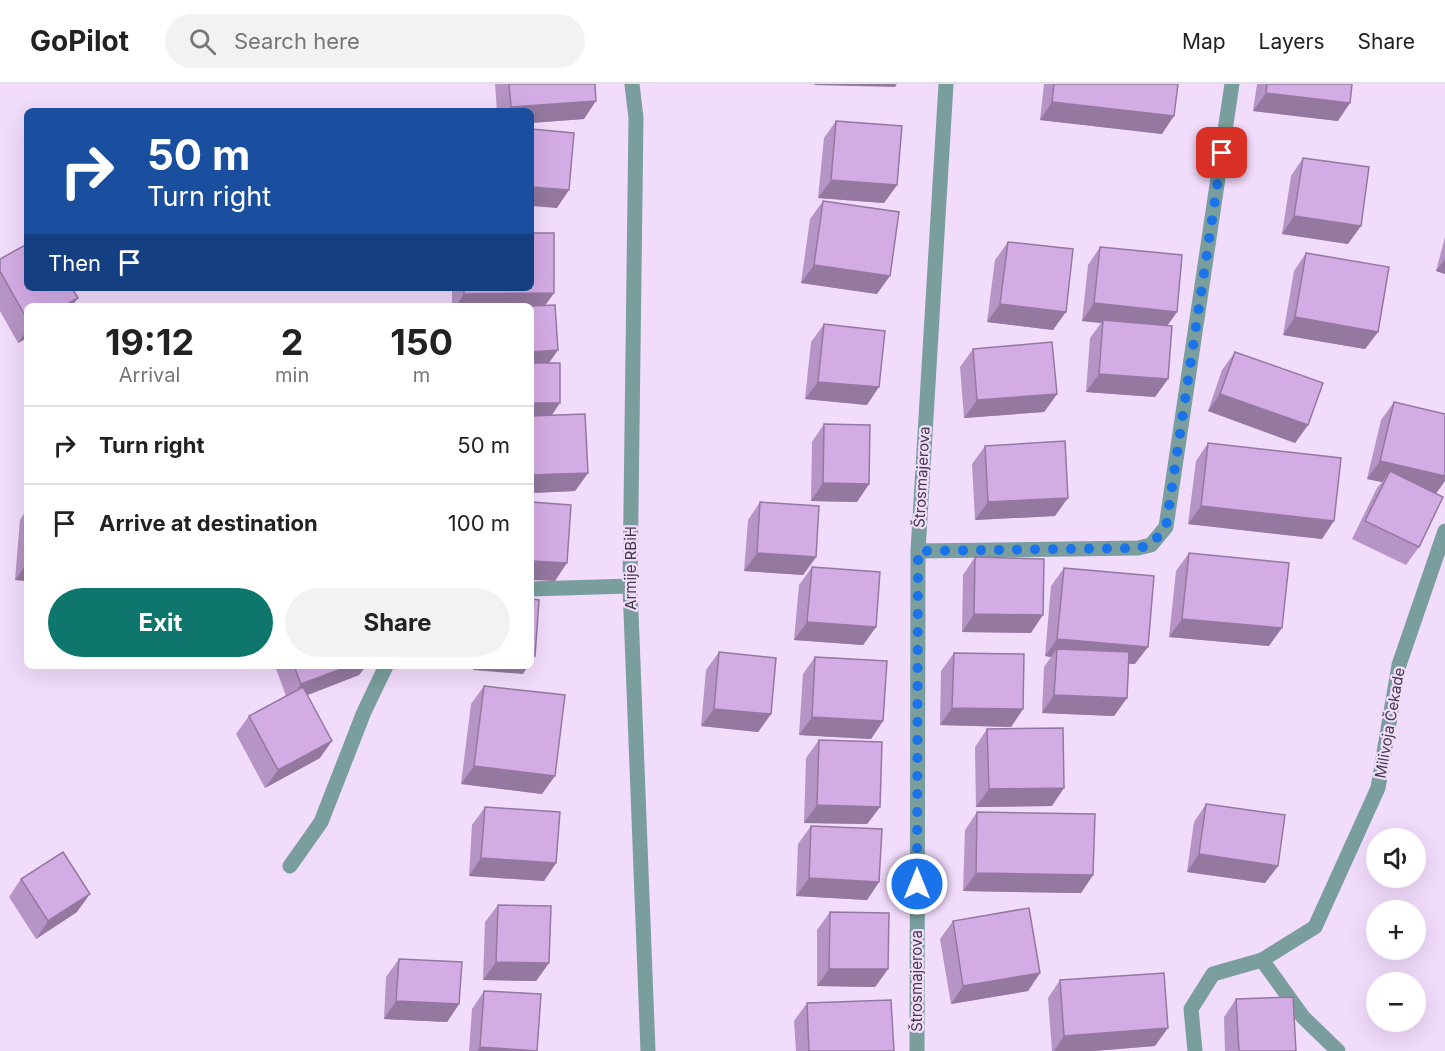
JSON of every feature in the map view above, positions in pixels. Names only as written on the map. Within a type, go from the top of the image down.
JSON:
[{"type":"street","name":"Armije RBiH","points":[[632,84],[636,118],[630,586],[648,1051]]},
{"type":"street","name":"Štrosmajerova","points":[[917,1051],[918,551],[946,84]]},
{"type":"street","points":[[918,551],[1138,548],[1151,545],[1166,527],[1232,84]]},
{"type":"street","name":"Milivoja Čekade","points":[[1195,1051],[1191,1009],[1213,974],[1262,960],[1315,927],[1378,788],[1399,665],[1445,531]]},
{"type":"street","points":[[534,589],[630,586]]},
{"type":"street","points":[[290,866],[321,822],[364,712],[385,669]]},
{"type":"street","points":[[1262,960],[1303,1017],[1338,1051]]},
{"type":"building","points":[[509,84],[595,84],[596,101],[511,107]]},
{"type":"building","points":[[1054,84],[1178,84],[1174,116],[1052,102]]},
{"type":"building","points":[[1267,84],[1352,84],[1350,103],[1266,93]]},
{"type":"building","points":[[836,121],[902,126],[897,185],[831,180]]},
{"type":"building","points":[[534,129],[574,133],[569,190],[534,187]]},
{"type":"building","points":[[1303,158],[1369,167],[1361,226],[1294,216]]},
{"type":"building","points":[[823,201],[899,212],[890,276],[814,265]]},
{"type":"building","points":[[534,233],[554,233],[554,293],[464,294],[464,291],[534,291]]},
{"type":"building","points":[[1008,242],[1073,249],[1066,312],[1000,304]]},
{"type":"building","points":[[24,246],[24,291],[74,291],[78,298],[69,303],[24,303],[24,314],[0,271],[0,259]]},
{"type":"building","points":[[1100,247],[1182,255],[1177,312],[1094,303]]},
{"type":"building","points":[[1306,253],[1389,267],[1378,332],[1295,317]]},
{"type":"building","points":[[555,305],[558,350],[534,352],[534,306]]},
{"type":"building","points":[[1103,320],[1172,326],[1168,379],[1099,374]]},
{"type":"building","points":[[824,324],[885,331],[879,387],[818,382]]},
{"type":"building","points":[[1052,342],[1057,394],[977,400],[973,349]]},
{"type":"building","points":[[1235,352],[1323,383],[1308,425],[1220,394]]},
{"type":"building","points":[[534,363],[560,363],[560,403],[534,403]]},
{"type":"building","points":[[1394,402],[1445,414],[1445,476],[1380,461]]},
{"type":"building","points":[[585,414],[588,473],[534,475],[534,416]]},
{"type":"building","points":[[824,424],[870,425],[869,484],[823,483]]},
{"type":"building","points":[[1065,441],[1068,498],[988,502],[985,446]]},
{"type":"building","points":[[1208,443],[1341,458],[1334,521],[1201,506]]},
{"type":"building","points":[[1390,471],[1443,497],[1419,547],[1365,521]]},
{"type":"building","points":[[534,502],[571,505],[567,563],[534,561]]},
{"type":"building","points":[[760,502],[819,506],[816,557],[757,553]]},
{"type":"building","points":[[1189,553],[1289,563],[1282,628],[1182,619]]},
{"type":"building","points":[[975,557],[1044,559],[1043,615],[974,614]]},
{"type":"building","points":[[812,567],[880,572],[876,627],[807,622]]},
{"type":"building","points":[[1064,568],[1154,576],[1148,647],[1057,639]]},
{"type":"building","points":[[534,599],[539,600],[534,656]]},
{"type":"building","points":[[1057,649],[1129,652],[1127,698],[1054,695]]},
{"type":"building","points":[[719,652],[776,658],[771,714],[714,709]]},
{"type":"building","points":[[954,653],[1024,654],[1023,709],[952,708]]},
{"type":"building","points":[[815,657],[887,661],[883,721],[812,717]]},
{"type":"building","points":[[295,669],[341,669],[301,684]]},
{"type":"building","points":[[484,686],[565,695],[555,776],[474,766]]},
{"type":"building","points":[[303,687],[332,741],[278,770],[249,716]]},
{"type":"building","points":[[1063,728],[1064,788],[989,789],[987,729]]},
{"type":"building","points":[[819,740],[882,742],[880,807],[817,805]]},
{"type":"building","points":[[1206,804],[1285,815],[1278,866],[1199,854]]},
{"type":"building","points":[[485,807],[560,812],[556,863],[481,858]]},
{"type":"building","points":[[977,812],[1095,814],[1093,875],[976,873]]},
{"type":"building","points":[[811,826],[882,829],[879,882],[809,878]]},
{"type":"building","points":[[63,852],[90,894],[48,921],[21,879]]},
{"type":"building","points":[[498,905],[551,906],[549,963],[496,962]]},
{"type":"building","points":[[1029,908],[1040,973],[963,986],[953,921]]},
{"type":"building","points":[[830,912],[889,913],[888,969],[829,969]]},
{"type":"building","points":[[399,959],[462,962],[459,1004],[396,1001]]},
{"type":"building","points":[[1164,973],[1168,1028],[1064,1036],[1060,980]]},
{"type":"building","points":[[484,991],[541,994],[537,1051],[480,1047]]},
{"type":"building","points":[[1293,997],[1296,1051],[1239,1051],[1236,999]]},
{"type":"building","points":[[891,1000],[894,1051],[809,1051],[807,1003]]},
{"type":"route","points":[[917,884],[918,551],[1138,548],[1151,545],[1166,527],[1176,477],[1222,153]]}]
